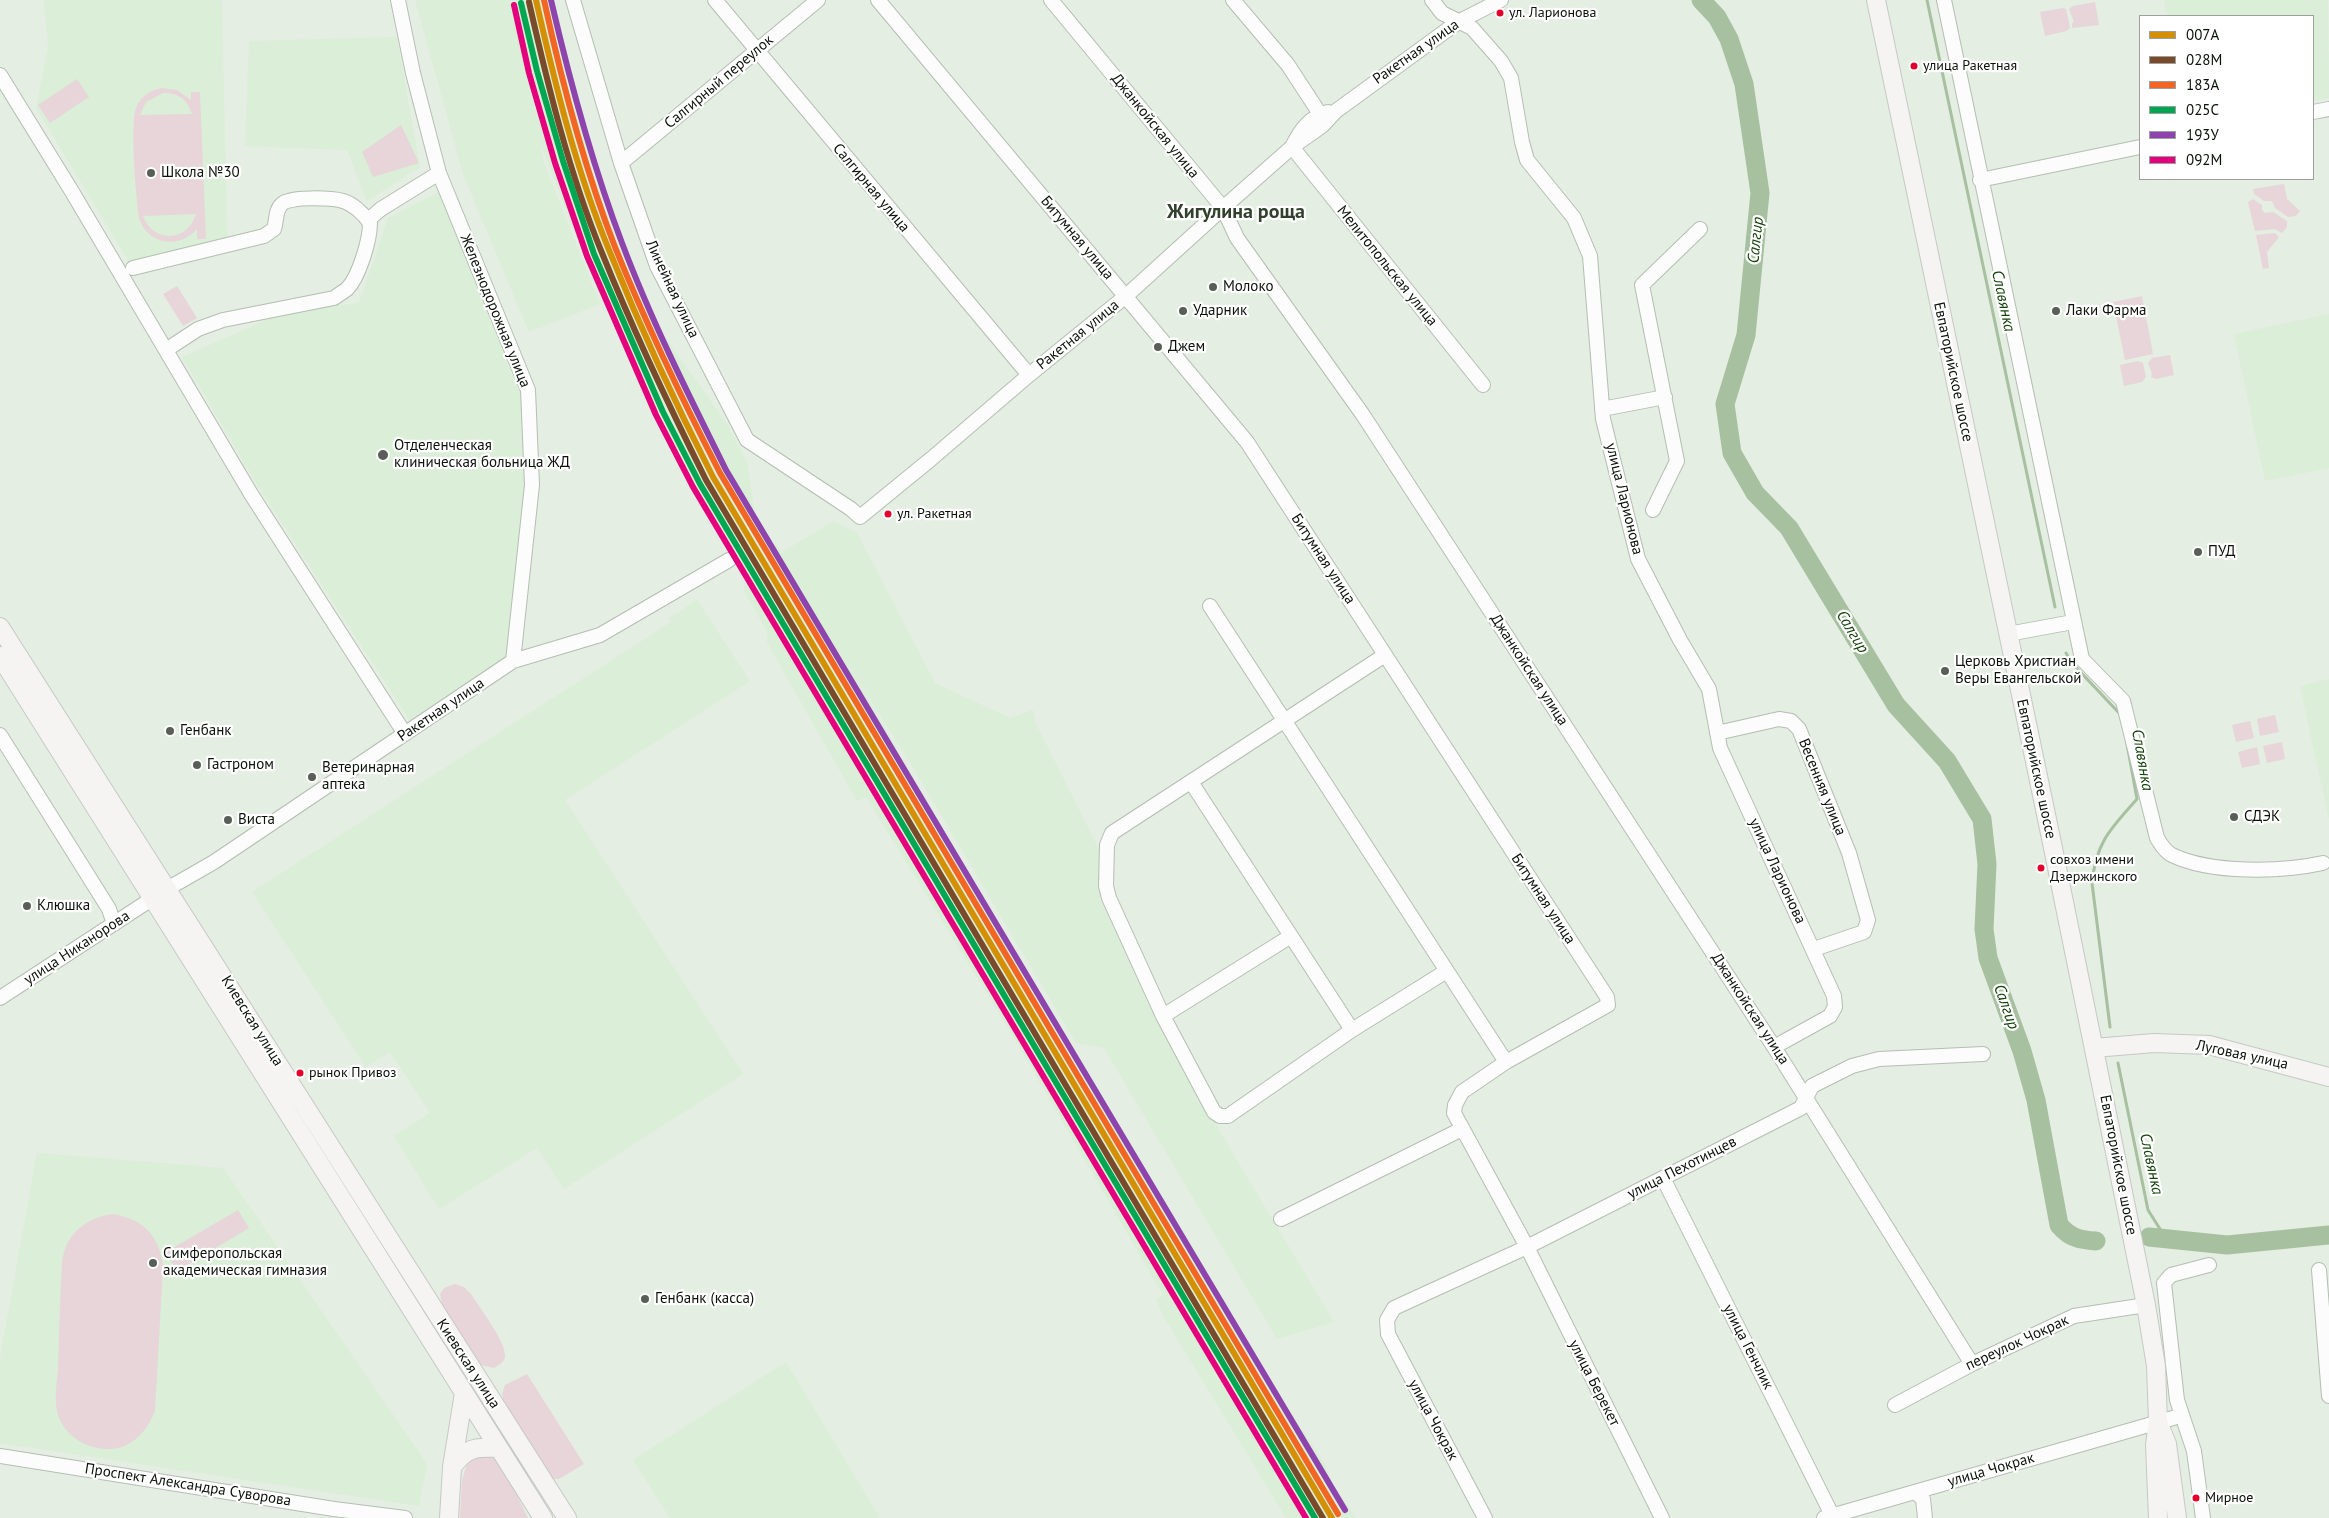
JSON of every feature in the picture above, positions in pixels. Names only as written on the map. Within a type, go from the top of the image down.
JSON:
[{"type":"main road","name":"Евпаторийское шоссе","points":[[1876,0],[2146,1305],[2156,1366],[2158,1422],[2155,1445],[2158,1518]]},
{"type":"main road","name":"Киевская улица","points":[[0,627],[464,1393],[543,1518]]},
{"type":"main road","name":"Киевская улица","points":[[0,656],[54,745],[160,894],[567,1518]]},
{"type":"main road","name":"Луговая улица","points":[[2094,1048],[2154,1043],[2209,1045],[2329,1077]]},
{"type":"main road","points":[[449,1518],[452,1467],[464,1393]]},
{"type":"main road","name":"Евпаторийское шоссе","points":[[2158,1422],[2168,1444],[2177,1518]]},
{"type":"main road","points":[[452,1467],[461,1455],[469,1449],[499,1448]]},
{"type":"street","name":"Железнодорожная улица","points":[[398,0],[413,73],[439,173],[528,390],[532,485],[513,661]]},
{"type":"street","name":"Линейная улица","points":[[573,0],[621,163],[657,266],[747,440],[851,509],[860,517]]},
{"type":"street","name":"Салгирная улица","points":[[715,0],[1029,375]]},
{"type":"street","name":"Салгирный переулок","points":[[621,163],[818,0]]},
{"type":"street","name":"Битумная улица","points":[[878,0],[1247,442],[1609,1001],[1608,1005],[1506,1062],[1462,1092],[1455,1105]]},
{"type":"street","name":"Джанкойская улица","points":[[1051,0],[1222,208],[1237,238],[1369,424],[1807,1097],[1972,1364]]},
{"type":"street","points":[[1233,0],[1288,65],[1320,114]]},
{"type":"street","name":"улица Ларионова","points":[[1432,0],[1442,13],[1472,28],[1501,61],[1511,78],[1522,142],[1528,160],[1574,218],[1590,256],[1602,409],[1638,559],[1680,640],[1709,689],[1720,748],[1834,996],[1834,1012],[1830,1016],[1774,1046]]},
{"type":"street","name":"Ракетная улица","points":[[860,517],[932,460],[1029,375],[1126,296],[1292,147],[1322,126],[1336,110],[1458,22],[1500,0]]},
{"type":"street","points":[[1944,0],[1980,180],[2082,659],[2123,701],[2157,838],[2165,850],[2171,854],[2199,863],[2228,867],[2290,869],[2323,863]]},
{"type":"street","points":[[0,75],[251,494],[405,734]]},
{"type":"street","points":[[2314,112],[2329,109]]},
{"type":"street","name":"Ракетная улица","points":[[1292,147],[1307,123],[1320,114],[1336,110]]},
{"type":"street","name":"Мелитопольская улица","points":[[1292,147],[1483,385]]},
{"type":"street","points":[[1980,180],[2139,147]]},
{"type":"street","points":[[368,220],[380,209],[439,173]]},
{"type":"street","points":[[133,268],[264,236],[274,229],[277,210],[280,205],[292,198],[342,201],[358,210],[368,220],[370,231],[356,276],[347,288],[334,298],[223,320],[198,329],[166,350]]},
{"type":"street","points":[[1653,510],[1677,461],[1642,284],[1700,229]]},
{"type":"street","points":[[1602,409],[1665,397]]},
{"type":"street","name":"Ракетная улица","points":[[160,894],[214,862],[513,661],[600,635],[729,560]]},
{"type":"street","points":[[1210,606],[1445,972],[1506,1062]]},
{"type":"street","points":[[2008,634],[2074,622]]},
{"type":"street","points":[[1384,655],[1112,833],[1106,844],[1106,886],[1109,898],[1163,1016],[1214,1112],[1224,1117],[1352,1030],[1445,972]]},
{"type":"street","name":"Весенняя улица","points":[[1717,733],[1779,719],[1796,724],[1849,853],[1868,920],[1864,932],[1814,949]]},
{"type":"street","points":[[0,735],[109,909],[114,924]]},
{"type":"street","points":[[1191,782],[1352,1030]]},
{"type":"street","name":"улица Никанорова","points":[[0,998],[160,894]]},
{"type":"street","points":[[1163,1016],[1291,936]]},
{"type":"street","name":"улица Пехотинцев","points":[[1387,1320],[1394,1308],[1527,1247],[1801,1108],[1812,1086],[1852,1066],[1879,1059],[1983,1054]]},
{"type":"street","name":"улица Берекет","points":[[1455,1105],[1454,1113],[1462,1129],[1527,1247],[1662,1518]]},
{"type":"street","points":[[1281,1219],[1462,1129]]},
{"type":"street","name":"улица Генчлик","points":[[1663,1178],[1828,1517]]},
{"type":"street","points":[[2203,1518],[2194,1451],[2180,1416],[2177,1400],[2164,1283],[2171,1275],[2209,1265]]},
{"type":"street","points":[[2319,1270],[2329,1396]]},
{"type":"street","name":"переулок Чокрак","points":[[1896,1406],[1972,1364],[2074,1316],[2146,1305]]},
{"type":"street","name":"улица Чокрак","points":[[1387,1320],[1388,1334],[1486,1518]]},
{"type":"street","name":"улица Чокрак","points":[[1828,1517],[2180,1416]]},
{"type":"street","name":"Проспект Александра Суворова","points":[[0,1456],[334,1509],[405,1518]]},
{"type":"street","points":[[1915,1492],[1923,1499],[1925,1518]]},
{"type":"shaded area","name":"Школа №30","points":[[44,0],[222,0],[227,237],[129,262],[36,108],[48,47]]},
{"type":"shaded area","points":[[415,0],[506,0],[508,6],[507,0],[545,0],[576,115],[584,128],[594,177],[640,302],[725,421],[747,462],[757,526],[782,552],[834,521],[857,533],[935,683],[1010,718],[1033,710],[1036,724],[1099,849],[1100,900],[1183,1070],[1334,1322],[1277,1339],[1104,1048],[1076,1043],[912,766],[848,664],[1001,929],[1065,1055],[1087,1089],[1106,1103],[1142,1170],[1250,1351],[1325,1464],[1332,1483],[1356,1518],[1286,1518],[1164,1317],[1156,1299],[1163,1295],[1008,1028],[866,797],[857,801],[767,642],[767,631],[743,590],[747,581],[664,425],[593,281],[539,140],[544,163],[600,304],[529,332],[463,174]]},
{"type":"shaded area","points":[[2164,0],[2328,0],[2329,98],[2314,101],[2314,15],[2167,15]]},
{"type":"shaded area","points":[[2095,2],[2099,25],[2072,28],[2072,23],[2074,22],[2069,9],[2073,6]]},
{"type":"shaded area","points":[[2066,9],[2070,28],[2066,31],[2045,36],[2040,12]]},
{"type":"shaded area","points":[[397,37],[420,167],[367,201],[347,150],[245,146],[249,41]]},
{"type":"shaded area","points":[[77,79],[89,97],[50,123],[38,105]]},
{"type":"shaded area","points":[[158,89],[177,90],[191,100],[191,92],[200,92],[206,239],[197,239],[197,229],[182,240],[165,242],[151,235],[140,221],[134,163],[134,116],[140,101],[150,92]],"holes":[[[163,93],[173,94],[182,98],[192,114],[140,115],[146,102]],[[196,214],[186,230],[170,236],[154,231],[143,216]]]},
{"type":"shaded area","points":[[401,125],[419,163],[373,177],[362,152]]},
{"type":"shaded area","points":[[2284,184],[2287,199],[2300,211],[2296,216],[2288,217],[2275,208],[2272,201],[2264,201],[2254,194],[2253,189]]},
{"type":"shaded area","name":"Отделенческая клиническая больница ЖД","points":[[441,191],[523,390],[525,488],[506,657],[412,724],[259,488],[182,357],[282,313],[359,303],[388,218]]},
{"type":"shaded area","points":[[2253,199],[2262,205],[2262,210],[2265,213],[2273,212],[2287,221],[2287,227],[2282,233],[2275,229],[2255,231],[2248,202]]},
{"type":"shaded area","points":[[2275,233],[2279,237],[2267,252],[2269,268],[2263,269],[2256,235]]},
{"type":"shaded area","points":[[177,286],[197,318],[183,326],[163,294]]},
{"type":"shaded area","points":[[2142,296],[2153,354],[2125,360],[2113,302]]},
{"type":"shaded area","points":[[2329,314],[2329,468],[2265,481],[2234,334]]},
{"type":"shaded area","points":[[2170,355],[2174,375],[2156,379],[2151,377],[2152,374],[2148,363],[2152,358]]},
{"type":"shaded area","points":[[2138,361],[2143,363],[2146,377],[2142,382],[2124,386],[2120,365]]},
{"type":"shaded area","points":[[697,600],[750,681],[565,800],[743,1074],[564,1189],[537,1148],[439,1209],[394,1136],[430,1113],[390,1052],[366,1067],[252,892],[671,622],[669,618]]},
{"type":"shaded area","points":[[2329,679],[2329,820],[2300,686]]},
{"type":"shaded area","points":[[2275,715],[2279,732],[2260,736],[2257,719]]},
{"type":"shaded area","points":[[2250,721],[2254,738],[2236,742],[2232,725]]},
{"type":"shaded area","points":[[2282,742],[2285,759],[2267,763],[2263,746]]},
{"type":"shaded area","points":[[2257,747],[2260,764],[2242,768],[2238,752]]},
{"type":"shaded area","name":"Симферопольская академическая гимназия","points":[[37,1153],[223,1168],[427,1464],[419,1506],[0,1443],[0,1358]]},
{"type":"shaded area","points":[[238,1210],[249,1228],[177,1271],[166,1252]]},
{"type":"shaded area","points":[[113,1214],[133,1220],[148,1230],[158,1246],[163,1266],[155,1411],[144,1431],[133,1441],[119,1448],[102,1449],[77,1440],[65,1428],[57,1411],[60,1302],[62,1262],[68,1243],[78,1229],[94,1219]]},
{"type":"shaded area","points":[[455,1284],[464,1287],[471,1294],[502,1343],[505,1357],[501,1364],[494,1368],[481,1365],[443,1308],[440,1294],[444,1288]]},
{"type":"shaded area","points":[[786,1362],[880,1518],[670,1518],[633,1460]]},
{"type":"shaded area","points":[[527,1374],[584,1464],[559,1479],[551,1479],[505,1407],[502,1394],[505,1385]]},
{"type":"shaded area","points":[[480,1453],[496,1453],[528,1518],[460,1518],[462,1481],[468,1460]]},
{"type":"waterway","name":"Салгир","points":[[1701,0],[1717,17],[1729,39],[1744,84],[1760,193],[1746,335],[1725,404],[1732,453],[1755,493],[1789,528],[1896,705],[1947,761],[1982,819],[1987,864],[1984,929],[1988,958],[2022,1051],[2036,1100],[2059,1225],[2076,1238],[2096,1241]]},
{"type":"waterway","name":"Славянка","points":[[1927,0],[2055,607]]},
{"type":"waterway","name":"Славянка","points":[[2066,653],[2071,662],[2120,714]]},
{"type":"waterway","name":"Славянка","points":[[2110,1027],[2092,883],[2097,857],[2106,836],[2137,799],[2127,744]]},
{"type":"waterway","name":"Славянка","points":[[2118,1063],[2148,1210],[2165,1237]]},
{"type":"waterway","name":"Салгир","points":[[2149,1237],[2227,1245],[2329,1235]]},
{"type":"transit line","name":"007А","points":[[536,0],[567,126],[597,220],[646,336],[713,477],[1332,1518]]},
{"type":"transit line","name":"183А","points":[[544,0],[575,125],[593,186],[615,247],[665,361],[720,473],[1338,1514]]},
{"type":"transit line","name":"193У","points":[[551,0],[582,123],[622,243],[684,386],[726,470],[1345,1510]]},
{"type":"transit line","name":"028М","points":[[529,2],[560,129],[590,223],[639,339],[706,480],[1323,1518]]},
{"type":"transit line","name":"025С","points":[[521,3],[537,71],[563,161],[594,254],[663,412],[700,484],[1315,1518]]},
{"type":"transit line","name":"092М","points":[[514,5],[529,73],[555,163],[587,256],[656,415],[693,487],[1306,1518]]},
{"type":"place","name":"ул. Ларионова","points":[[1500,13]]},
{"type":"place","name":"улица Ракетная","points":[[1914,66]]},
{"type":"place","name":"Школа №30","points":[[151,173]]},
{"type":"place","name":"Молоко","points":[[1213,287]]},
{"type":"place","name":"Ударник","points":[[1183,311]]},
{"type":"place","name":"Лаки Фарма","points":[[2056,311]]},
{"type":"place","name":"Джем","points":[[1158,347]]},
{"type":"place","name":"Отделенческая клиническая больница ЖД","points":[[383,455]]},
{"type":"place","name":"ул. Ракетная","points":[[888,514]]},
{"type":"place","name":"ПУД","points":[[2198,552]]},
{"type":"place","name":"Церковь Христиан Веры Евангельской","points":[[1945,671]]},
{"type":"place","name":"Генбанк","points":[[170,731]]},
{"type":"place","name":"Гастроном","points":[[197,765]]},
{"type":"place","name":"Ветеринарная аптека","points":[[312,777]]},
{"type":"place","name":"СДЭК","points":[[2234,817]]},
{"type":"place","name":"Виста","points":[[228,820]]},
{"type":"place","name":"совхоз имени Дзержинского","points":[[2041,868]]},
{"type":"place","name":"Клюшка","points":[[27,906]]},
{"type":"place","name":"рынок Привоз","points":[[300,1073]]},
{"type":"place","name":"Симферопольская академическая гимназия","points":[[153,1263]]},
{"type":"place","name":"Генбанк (касса)","points":[[645,1299]]},
{"type":"place","name":"Мирное","points":[[2196,1498]]},
{"type":"district","name":"Жигулина роща","points":[[1236,212]]}]
